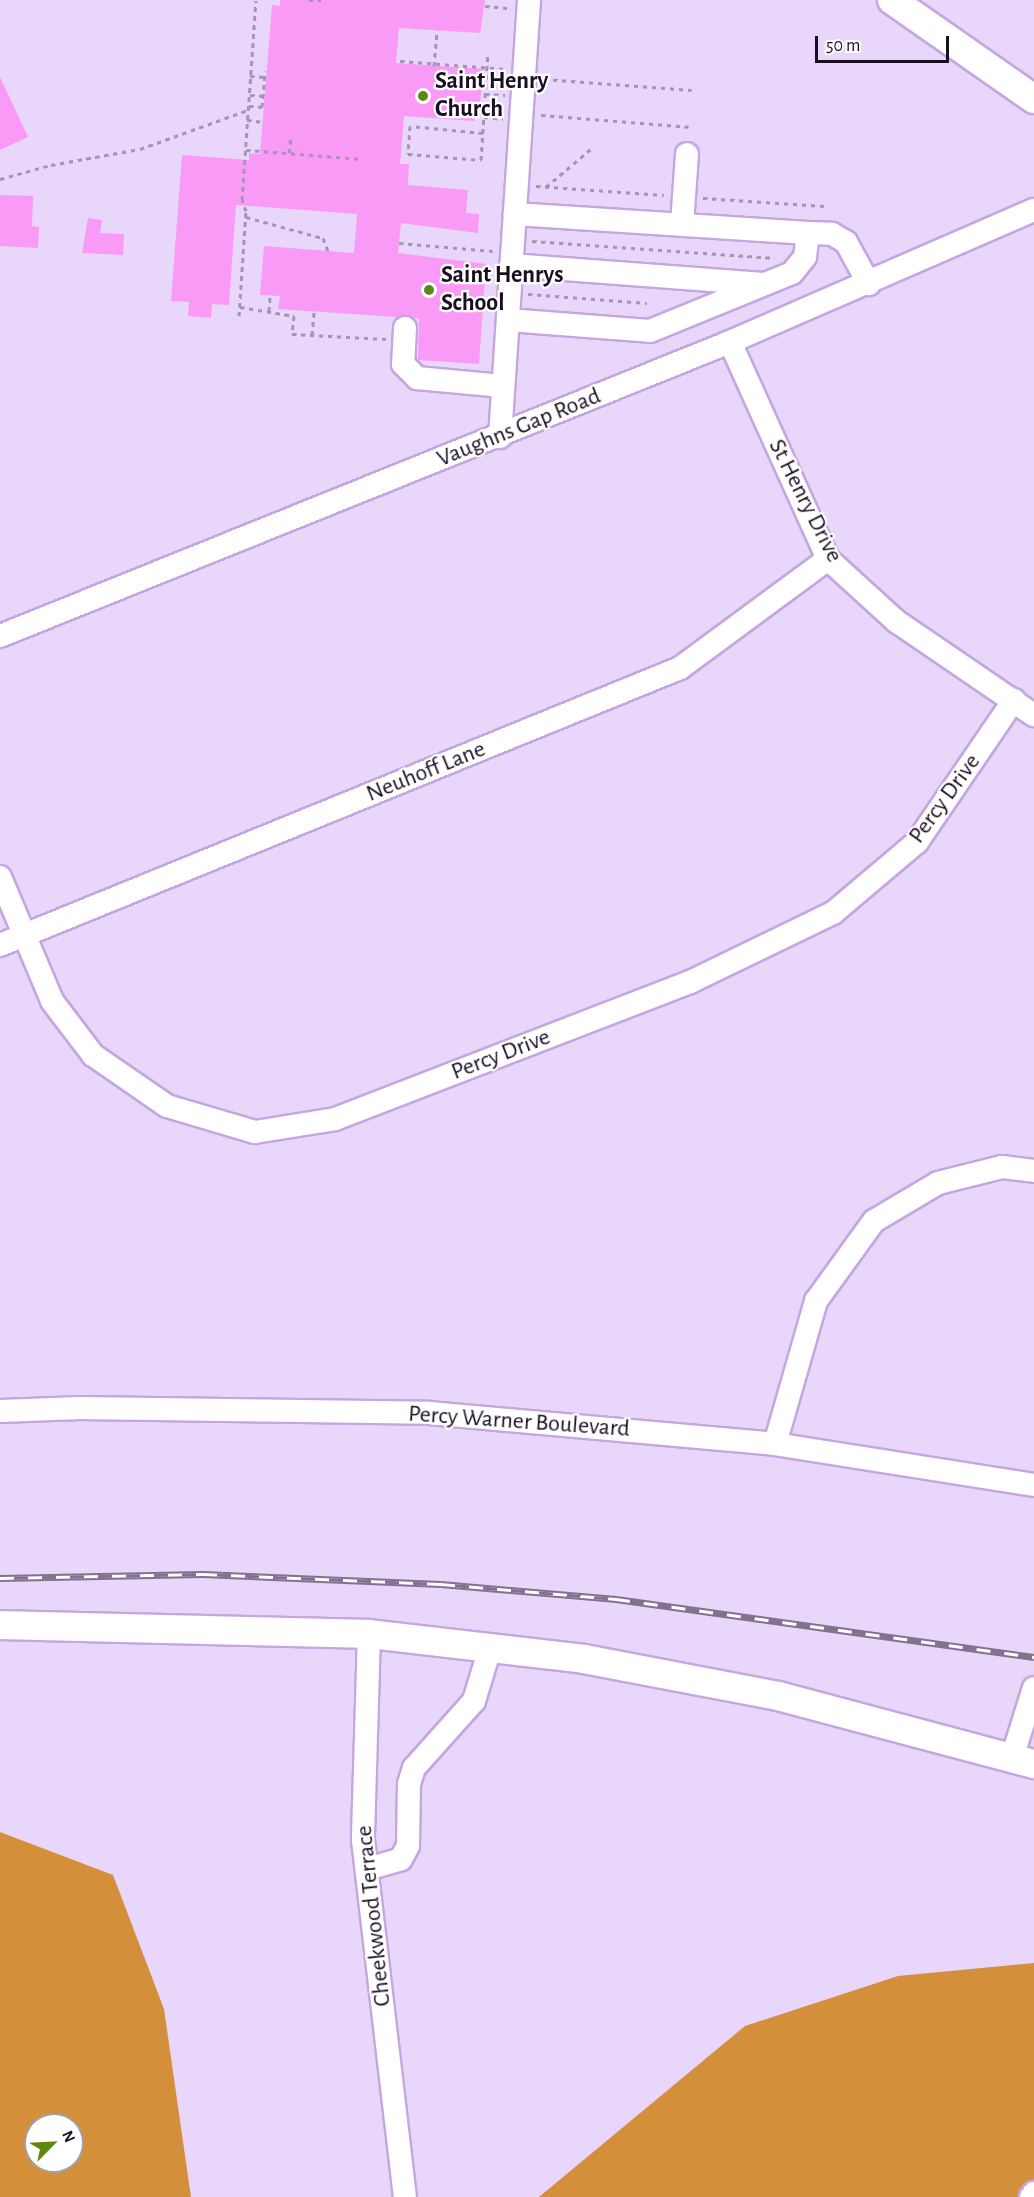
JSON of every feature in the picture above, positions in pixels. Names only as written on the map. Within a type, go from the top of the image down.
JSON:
[{"type":"main road","points":[[892,0],[1034,99]]},
{"type":"main road","points":[[0,1625],[369,1634],[584,1659],[778,1696],[1023,1761]]},
{"type":"street","points":[[500,437],[510,292],[508,252],[514,214],[513,110],[523,4]]},
{"type":"street","points":[[682,225],[687,154]]},
{"type":"street","name":"Vaughns Gap Road","points":[[0,636],[500,437],[869,284],[1034,210]]},
{"type":"street","points":[[514,214],[832,234],[846,242],[869,284]]},
{"type":"street","points":[[508,321],[650,331],[792,273],[803,260],[808,233]]},
{"type":"street","points":[[508,252],[767,285]]},
{"type":"street","points":[[405,330],[403,364],[417,378],[503,386]]},
{"type":"street","name":"St Henry Drive","points":[[730,342],[828,558],[896,621],[1034,715]]},
{"type":"street","name":"Neuhoff Lane","points":[[0,945],[680,668],[828,558]]},
{"type":"street","name":"Percy Drive","points":[[0,877],[22,937],[52,1001],[93,1055],[167,1106],[255,1132],[335,1119],[690,982],[833,913],[917,843],[1014,700]]},
{"type":"street","points":[[775,1444],[816,1301],[874,1221],[938,1183],[1002,1167],[1034,1171]]},
{"type":"street","name":"Percy Warner Boulevard","points":[[0,1411],[80,1408],[429,1413],[775,1444],[1034,1485]]},
{"type":"street","name":"Cheekwood Terrace","points":[[369,1634],[363,1840],[405,2197]]},
{"type":"street","points":[[367,1869],[401,1859],[408,1846],[409,1784],[414,1768],[474,1701],[490,1648]]},
{"type":"street","points":[[1023,1761],[1034,1688]]},
{"type":"street","points":[[1031,2197],[1034,2193]]},
{"type":"path","points":[[239,316],[246,218],[242,200],[256,0]]},
{"type":"path","points":[[309,0],[321,0]]},
{"type":"path","points":[[485,6],[523,4]]},
{"type":"path","points":[[434,65],[437,30]]},
{"type":"path","points":[[483,133],[410,126],[408,154],[481,160],[483,133],[488,51]]},
{"type":"path","points":[[400,61],[487,67],[518,74],[692,90]]},
{"type":"path","points":[[0,179],[51,165],[146,148],[248,108],[262,107],[265,71]]},
{"type":"path","points":[[250,76],[265,77]]},
{"type":"path","points":[[249,94],[263,96]]},
{"type":"path","points":[[485,94],[513,110]]},
{"type":"path","points":[[484,117],[513,110],[689,127]]},
{"type":"path","points":[[247,120],[263,122]]},
{"type":"path","points":[[290,153],[291,136]]},
{"type":"path","points":[[546,187],[592,147]]},
{"type":"path","points":[[245,150],[363,159]]},
{"type":"path","points":[[246,218],[323,237],[328,251]]},
{"type":"path","points":[[399,243],[508,252],[803,260]]},
{"type":"path","points":[[510,292],[647,303]]},
{"type":"path","points":[[269,312],[270,295]]},
{"type":"path","points":[[240,307],[294,316],[292,334],[380,340],[405,330]]},
{"type":"path","points":[[312,335],[314,311]]},
{"type":"shaded area","points":[[0,1832],[113,1875],[164,2009],[191,2197],[0,2197]]},
{"type":"shaded area","points":[[1034,1963],[1034,2197],[539,2197],[745,2026],[898,1976]]},
{"type":"building","points":[[280,0],[485,0],[480,33],[399,28],[396,63],[483,69],[479,116],[475,116],[474,121],[404,116],[400,164],[409,164],[408,185],[468,190],[466,213],[479,214],[478,233],[401,223],[398,253],[486,264],[479,364],[418,360],[419,319],[406,315],[397,317],[278,309],[280,296],[260,295],[264,246],[354,253],[357,214],[236,205],[229,305],[212,304],[211,318],[188,316],[189,302],[171,301],[182,155],[249,160],[249,153],[260,154],[272,5],[280,6]]},
{"type":"building","points":[[0,77],[28,137],[0,150]]},
{"type":"building","points":[[0,195],[33,196],[32,226],[39,227],[38,248],[0,246]]},
{"type":"building","points":[[88,218],[102,220],[100,233],[124,234],[123,255],[82,253]]},
{"type":"railway","points":[[0,1578],[203,1574],[441,1584],[616,1599],[1034,1657]]},
{"type":"place","name":"Saint Henry Church","points":[[423,96]]},
{"type":"place","name":"Saint Henrys School","points":[[429,290]]}]
